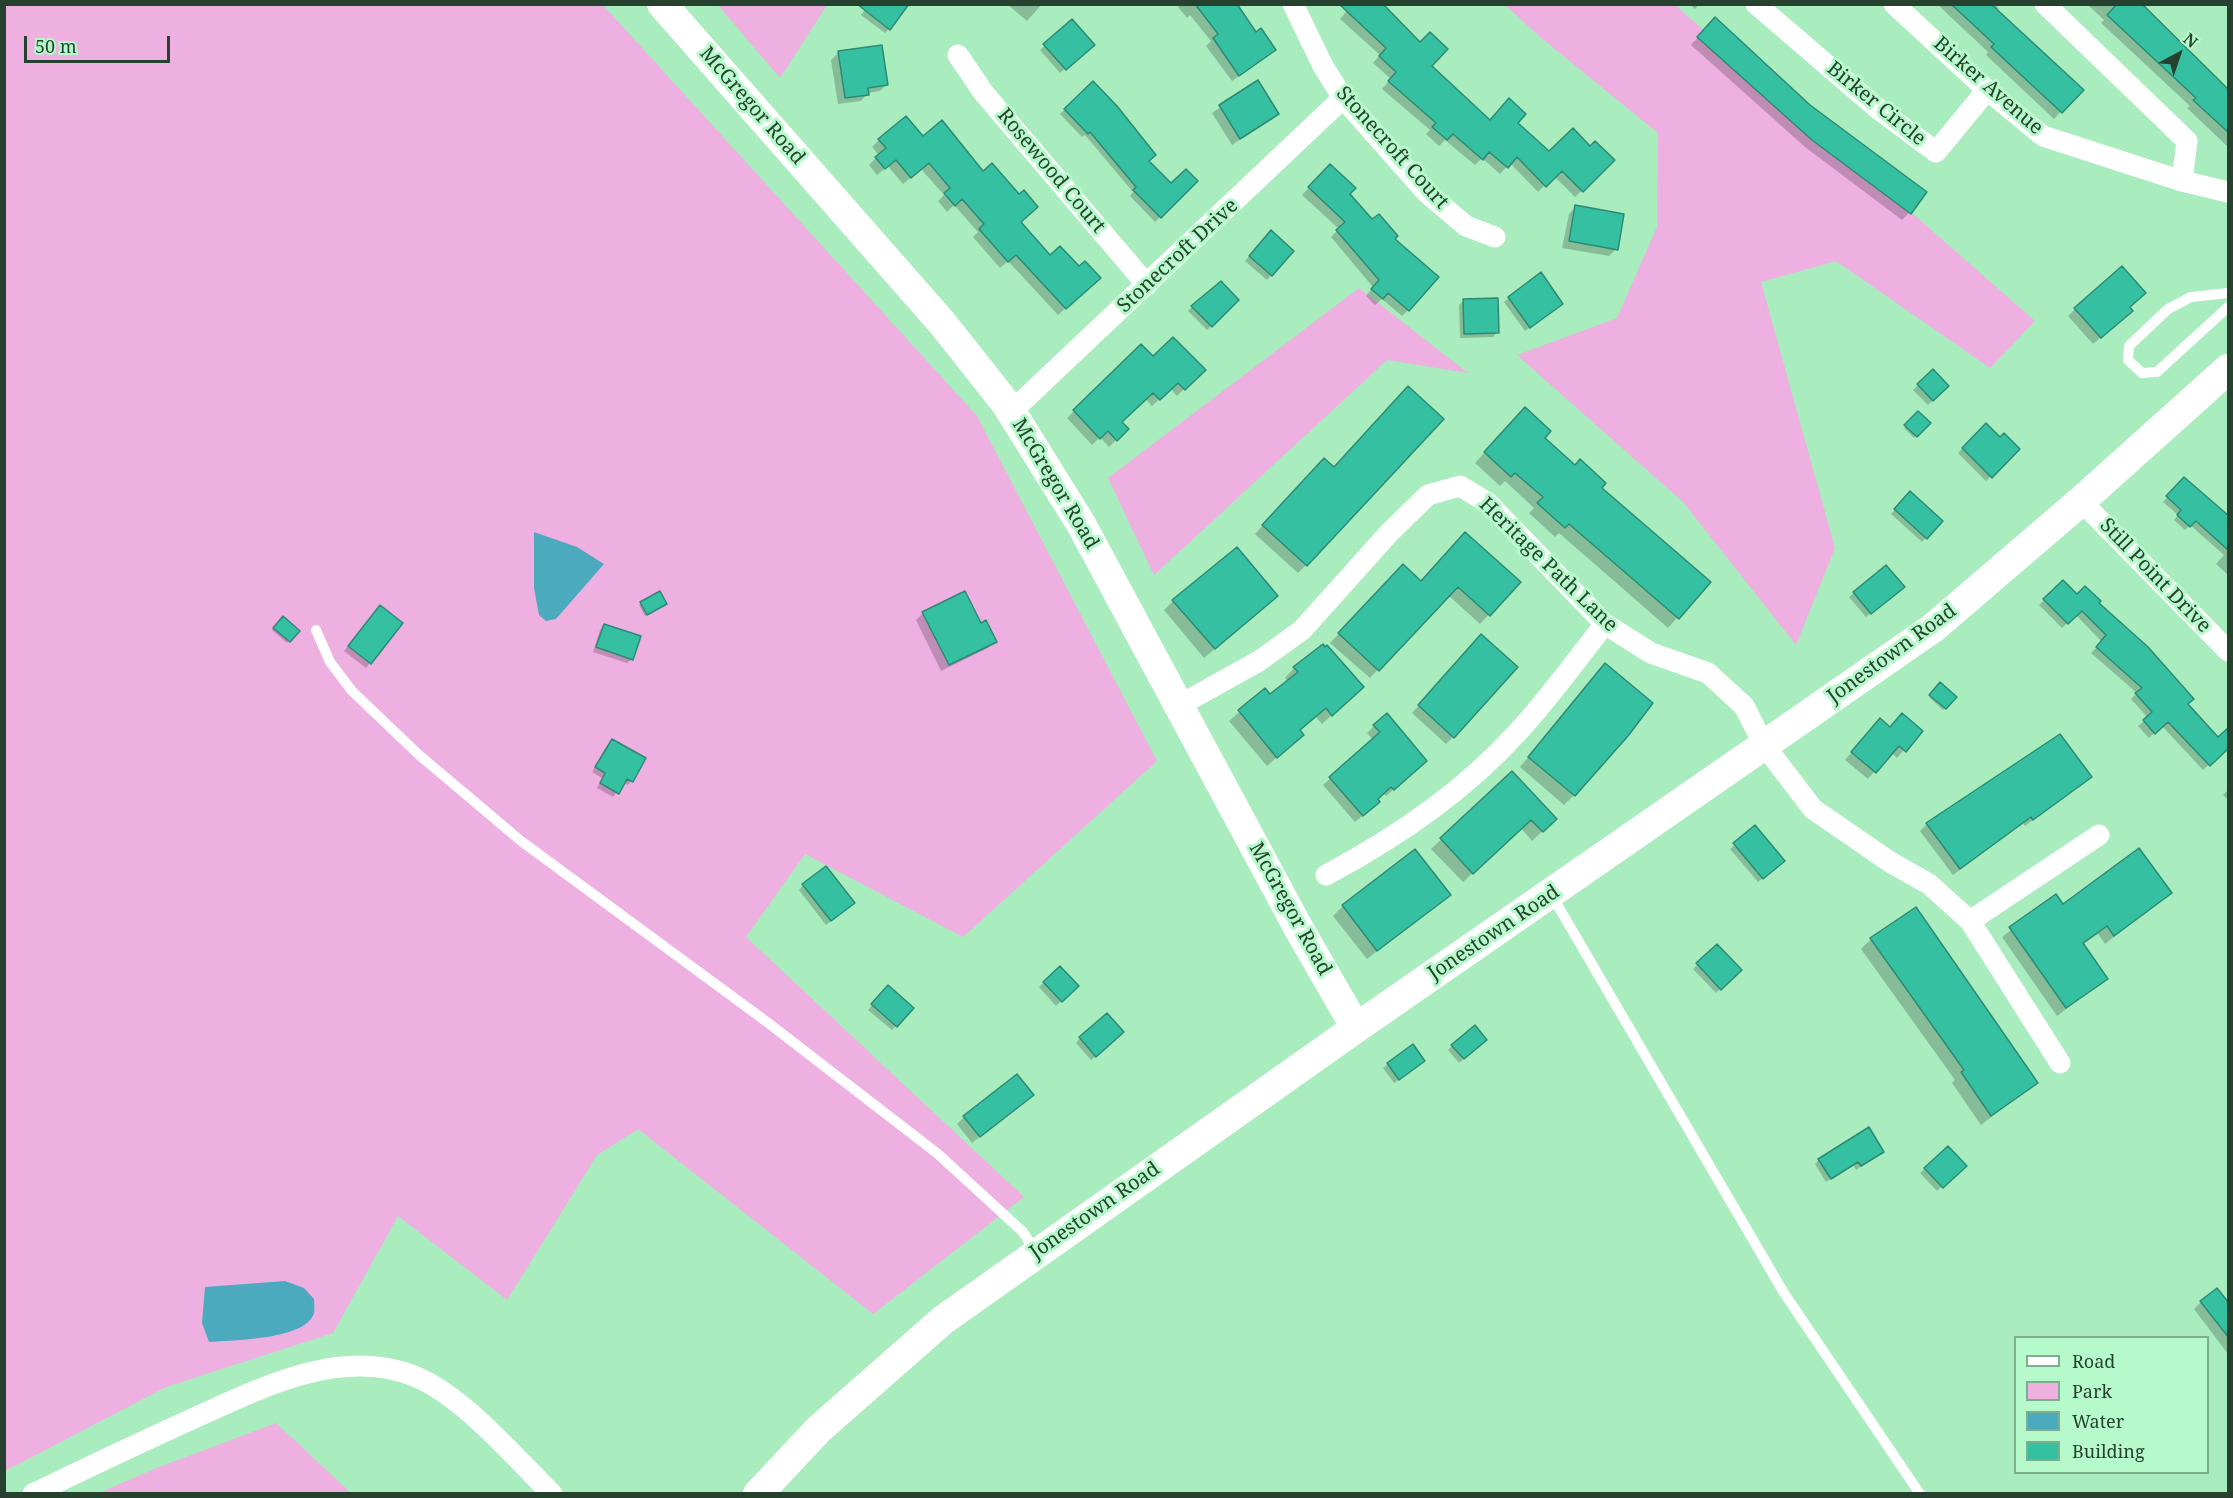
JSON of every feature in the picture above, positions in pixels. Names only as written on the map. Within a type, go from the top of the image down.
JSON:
[{"type":"main road","name":"McGregor Road","points":[[662,4],[943,324],[1011,412],[1081,524],[1294,919],[1356,1028]]},
{"type":"main road","name":"Jonestown Road","points":[[758,1494],[819,1430],[943,1320],[1356,1028],[1933,628],[2082,501],[2229,369]]},
{"type":"street","name":"Stonecroft Court","points":[[1293,4],[1323,66],[1343,98],[1427,193],[1466,226],[1496,237]]},
{"type":"street","name":"Birker Circle","points":[[1756,4],[1877,108],[1936,152],[1987,90]]},
{"type":"street","name":"Birker Avenue","points":[[1894,4],[1987,90],[2043,136],[2182,182],[2229,192]]},
{"type":"street","points":[[2045,4],[2187,141],[2182,182]]},
{"type":"street","name":"Rosewood Court","points":[[958,55],[983,92],[1147,285]]},
{"type":"street","name":"Stonecroft Drive","points":[[1011,412],[1343,98]]},
{"type":"street","name":"Heritage Path Lane","points":[[1180,705],[1259,661],[1302,630],[1389,533],[1428,495],[1460,486],[1488,503],[1605,624],[1650,653],[1708,673],[1744,706],[1764,745],[1813,809],[1890,862],[1929,884],[1970,921],[2060,1063]]},
{"type":"street","name":"Still Point Drive","points":[[2082,501],[2229,651]]},
{"type":"street","points":[[1326,875],[1362,856],[1445,800],[1516,734],[1605,624]]},
{"type":"street","points":[[1970,921],[2099,835]]},
{"type":"street","points":[[33,1494],[268,1386],[310,1372],[372,1367],[416,1376],[439,1389],[466,1410],[552,1494]]},
{"type":"lane","points":[[2229,292],[2192,297],[2168,309],[2129,346],[2128,360],[2142,373],[2157,372],[2229,307]]},
{"type":"lane","points":[[316,630],[330,662],[352,691],[418,754],[520,841],[767,1022],[938,1154],[1023,1232],[1036,1253]]},
{"type":"lane","points":[[1551,894],[1784,1293],[1920,1494]]},
{"type":"green space","points":[[5,5],[603,5],[977,416],[1157,761],[963,937],[805,854],[746,937],[1024,1197],[873,1314],[638,1129],[597,1155],[507,1300],[398,1216],[333,1333],[166,1387],[5,1471]]},
{"type":"green space","points":[[718,5],[827,5],[780,78]]},
{"type":"green space","points":[[1505,5],[1675,5],[2035,321],[1990,368],[1836,261],[1761,282],[1835,548],[1796,645],[1683,502],[1517,355],[1617,318],[1657,227],[1658,133],[1540,37]]},
{"type":"green space","points":[[1359,288],[1468,373],[1387,360],[1154,575],[1108,478]]},
{"type":"green space","points":[[276,1423],[351,1493],[99,1493],[154,1469]]},
{"type":"water","points":[[534,532],[577,547],[604,564],[556,619],[546,621],[539,615],[534,588]]},
{"type":"water","points":[[285,1281],[304,1288],[314,1299],[314,1313],[308,1322],[284,1334],[209,1342],[202,1323],[205,1287]]},
{"type":"building","points":[[857,4],[909,4],[890,30]]},
{"type":"building","points":[[1195,4],[1237,4],[1256,32],[1261,28],[1276,50],[1239,76],[1213,38],[1218,34]]},
{"type":"building","points":[[1339,4],[1383,4],[1420,42],[1430,32],[1448,49],[1432,66],[1490,120],[1509,98],[1526,114],[1518,123],[1549,151],[1573,128],[1590,146],[1595,141],[1615,160],[1583,192],[1562,171],[1546,187],[1517,157],[1508,168],[1489,152],[1483,160],[1453,134],[1447,140],[1432,127],[1436,123],[1388,81],[1396,72],[1379,56],[1386,48]]},
{"type":"building","points":[[1951,4],[1991,4],[2084,90],[2062,113],[1991,47],[1994,44]]},
{"type":"building","points":[[2117,4],[2142,4],[2229,90],[2229,133],[2193,100],[2196,98],[2107,15]]},
{"type":"building","points":[[1715,17],[1810,105],[1927,192],[1911,214],[1812,140],[1697,37]]},
{"type":"building","points":[[1072,19],[1095,45],[1066,70],[1043,44]]},
{"type":"building","points":[[882,45],[888,85],[868,88],[869,95],[845,98],[838,51]]},
{"type":"building","points":[[1258,80],[1279,114],[1240,139],[1219,105]]},
{"type":"building","points":[[1093,81],[1117,106],[1156,155],[1149,161],[1171,183],[1186,169],[1198,181],[1161,218],[1133,190],[1136,187],[1090,132],[1088,134],[1064,109]]},
{"type":"building","points":[[906,116],[923,136],[942,120],[983,171],[992,163],[1019,194],[1024,190],[1038,207],[1021,222],[1050,255],[1060,246],[1079,266],[1085,261],[1101,278],[1066,309],[1016,255],[1008,262],[979,229],[984,224],[962,199],[955,206],[944,193],[950,188],[929,163],[911,178],[896,160],[885,169],[875,157],[886,148],[878,139]]},
{"type":"building","points":[[1330,164],[1356,188],[1350,194],[1372,219],[1379,214],[1398,236],[1395,239],[1439,277],[1409,311],[1388,293],[1383,299],[1371,289],[1379,280],[1336,230],[1345,222],[1308,187]]},
{"type":"building","points":[[1575,205],[1624,214],[1618,250],[1569,241]]},
{"type":"building","points":[[1271,230],[1294,251],[1272,276],[1249,256]]},
{"type":"building","points":[[2122,266],[2146,293],[2130,307],[2133,311],[2101,338],[2074,308]]},
{"type":"building","points":[[1541,272],[1563,304],[1530,328],[1508,297]]},
{"type":"building","points":[[1221,281],[1239,300],[1212,327],[1191,306]]},
{"type":"building","points":[[1498,298],[1499,333],[1464,334],[1463,299]]},
{"type":"building","points":[[1173,337],[1206,370],[1185,390],[1178,383],[1160,400],[1153,393],[1122,422],[1129,429],[1117,441],[1108,431],[1100,439],[1073,410],[1141,344],[1153,356]]},
{"type":"building","points":[[1933,369],[1949,386],[1933,401],[1917,384]]},
{"type":"building","points":[[1408,386],[1444,419],[1307,566],[1262,525],[1324,458],[1334,467]]},
{"type":"building","points":[[1525,407],[1551,431],[1545,438],[1575,465],[1580,459],[1606,483],[1602,488],[1711,582],[1679,619],[1569,524],[1565,528],[1537,503],[1543,497],[1515,473],[1511,477],[1484,452]]},
{"type":"building","points":[[1918,411],[1931,423],[1917,437],[1904,425]]},
{"type":"building","points":[[1986,423],[2000,437],[2004,433],[2020,449],[1992,478],[1962,448]]},
{"type":"building","points":[[2184,477],[2229,516],[2229,551],[2196,521],[2190,527],[2177,515],[2181,510],[2166,496]]},
{"type":"building","points":[[1910,491],[1943,521],[1927,539],[1894,509]]},
{"type":"building","points":[[1465,532],[1521,582],[1490,616],[1458,587],[1379,671],[1338,633],[1403,564],[1421,581]]},
{"type":"building","points":[[1237,547],[1278,596],[1215,649],[1172,600]]},
{"type":"building","points":[[1886,565],[1905,587],[1871,614],[1853,592]]},
{"type":"building","points":[[2063,580],[2077,594],[2085,586],[2101,601],[2099,603],[2148,647],[2194,699],[2188,704],[2218,737],[2229,727],[2229,748],[2210,766],[2168,722],[2155,734],[2143,720],[2152,712],[2135,693],[2142,688],[2096,647],[2106,635],[2082,611],[2068,624],[2043,599]]},
{"type":"building","points":[[660,591],[667,604],[647,615],[640,602]]},
{"type":"building","points":[[965,591],[981,623],[986,620],[997,642],[949,665],[922,612]]},
{"type":"building","points":[[380,605],[403,623],[371,664],[348,646]]},
{"type":"building","points":[[283,616],[300,631],[290,642],[273,628]]},
{"type":"building","points":[[604,624],[641,636],[633,660],[596,647]]},
{"type":"building","points":[[1481,634],[1518,667],[1454,738],[1418,705]]},
{"type":"building","points":[[1323,644],[1325,647],[1327,645],[1364,687],[1332,716],[1326,708],[1300,730],[1304,735],[1277,758],[1238,710],[1265,688],[1270,694],[1298,672],[1293,667]]},
{"type":"building","points":[[1605,663],[1653,703],[1628,736],[1575,796],[1528,757]]},
{"type":"building","points":[[1940,682],[1957,697],[1946,709],[1929,695]]},
{"type":"building","points":[[1387,713],[1427,761],[1394,790],[1391,787],[1378,799],[1380,802],[1363,816],[1329,777],[1380,732],[1373,725]]},
{"type":"building","points":[[1902,713],[1923,731],[1906,752],[1899,746],[1876,773],[1851,752],[1880,718],[1890,727]]},
{"type":"building","points":[[2060,734],[2092,777],[2033,820],[2031,817],[1960,869],[1926,823]]},
{"type":"building","points":[[612,739],[646,758],[633,782],[627,779],[619,794],[600,783],[605,773],[595,767]]},
{"type":"building","points":[[1512,771],[1557,819],[1543,832],[1531,820],[1473,874],[1440,838]]},
{"type":"building","points":[[1755,825],[1785,861],[1763,879],[1733,843]]},
{"type":"building","points":[[2139,848],[2172,893],[2114,936],[2107,926],[2083,943],[2108,979],[2066,1008],[2009,927],[2056,894],[2063,904]]},
{"type":"building","points":[[1415,849],[1451,895],[1377,951],[1342,905]]},
{"type":"building","points":[[826,866],[855,903],[831,921],[802,884]]},
{"type":"building","points":[[1916,907],[2038,1083],[1991,1116],[1961,1072],[1964,1070],[1870,938]]},
{"type":"building","points":[[1717,944],[1742,970],[1721,990],[1696,963]]},
{"type":"building","points":[[1060,966],[1079,986],[1062,1002],[1043,982]]},
{"type":"building","points":[[888,985],[914,1008],[897,1027],[871,1004]]},
{"type":"building","points":[[1107,1013],[1124,1032],[1096,1057],[1079,1037]]},
{"type":"building","points":[[1475,1025],[1487,1040],[1464,1059],[1451,1045]]},
{"type":"building","points":[[1413,1044],[1425,1061],[1399,1080],[1387,1063]]},
{"type":"building","points":[[1017,1074],[1034,1095],[980,1137],[963,1116]]},
{"type":"building","points":[[1869,1127],[1884,1152],[1861,1166],[1858,1162],[1831,1179],[1818,1159]]},
{"type":"building","points":[[1948,1146],[1967,1166],[1943,1188],[1924,1168]]},
{"type":"building","points":[[2217,1288],[2229,1303],[2229,1338],[2200,1301]]}]
